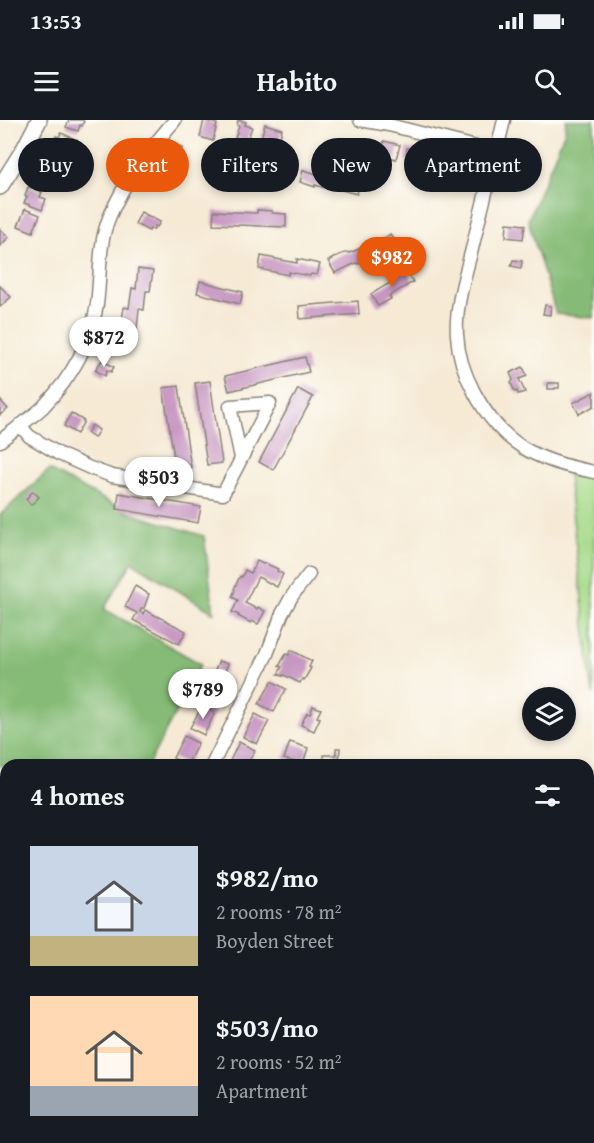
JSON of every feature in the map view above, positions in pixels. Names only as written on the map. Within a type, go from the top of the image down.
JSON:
[{"type":"main road","points":[[0,187],[39,120]]},
{"type":"street","points":[[0,441],[42,408],[68,378],[86,346],[97,304],[100,255],[108,220],[124,187],[150,149],[175,120]]},
{"type":"street","points":[[364,120],[441,138]]},
{"type":"street","points":[[500,138],[504,120]]},
{"type":"street","points":[[486,192],[465,275],[458,314],[457,336],[468,380],[482,407],[500,431],[520,446],[543,459],[594,472]]},
{"type":"street","points":[[20,425],[29,436],[59,454],[112,476],[223,494],[270,403],[230,406],[241,458]]},
{"type":"street","points":[[215,759],[267,654],[282,614],[309,574]]},
{"type":"green space","points":[[566,120],[594,120],[594,318],[556,314],[528,220],[540,192],[542,192],[542,186],[565,131]]},
{"type":"green space","points":[[49,470],[127,512],[204,536],[214,613],[132,562],[104,609],[201,664],[151,759],[0,759],[0,515]]},
{"type":"green space","points":[[568,475],[594,478],[594,695],[592,689]]},
{"type":"building","points":[[69,120],[84,121],[78,131],[66,127]]},
{"type":"building","points":[[204,120],[217,124],[214,138],[200,137]]},
{"type":"building","points":[[238,120],[252,127],[248,138],[235,138],[239,126],[237,125]]},
{"type":"building","points":[[265,124],[282,129],[280,138],[261,138]]},
{"type":"building","points":[[61,133],[72,138],[55,138]]},
{"type":"building","points":[[392,143],[400,145],[396,159],[392,158]]},
{"type":"building","points":[[303,170],[311,172],[311,186],[300,182]]},
{"type":"building","points":[[26,192],[42,192],[40,197],[46,199],[42,210],[24,203],[27,197],[25,196]]},
{"type":"building","points":[[25,209],[40,215],[33,232],[18,226]]},
{"type":"building","points":[[257,210],[286,214],[286,227],[213,224],[214,211],[257,213]]},
{"type":"building","points":[[141,212],[160,222],[157,227],[155,226],[153,230],[150,228],[149,231],[135,224]]},
{"type":"building","points":[[507,223],[525,225],[523,239],[506,237]]},
{"type":"building","points":[[0,229],[9,237],[0,246]]},
{"type":"building","points":[[390,234],[397,246],[378,257],[377,255],[335,273],[328,261],[383,239]]},
{"type":"building","points":[[261,256],[297,263],[297,259],[320,264],[317,275],[289,272],[288,275],[259,269]]},
{"type":"building","points":[[513,260],[522,261],[521,268],[511,266]]},
{"type":"building","points":[[138,269],[153,271],[150,291],[146,291],[144,310],[139,309],[137,329],[121,327],[124,307],[129,308],[132,288],[136,289]]},
{"type":"building","points":[[407,270],[413,282],[389,296],[391,299],[378,306],[371,294]]},
{"type":"building","points":[[200,281],[243,292],[240,304],[197,293]]},
{"type":"building","points":[[0,286],[11,297],[0,307]]},
{"type":"building","points":[[358,301],[359,314],[300,319],[299,306]]},
{"type":"building","points":[[545,305],[551,306],[550,315],[543,314]]},
{"type":"building","points":[[305,357],[309,372],[229,391],[225,376]]},
{"type":"building","points":[[102,360],[114,367],[111,372],[107,370],[105,376],[95,370]]},
{"type":"building","points":[[523,367],[527,376],[519,379],[525,392],[518,394],[511,383],[513,380],[510,373]]},
{"type":"building","points":[[210,381],[222,463],[207,465],[195,383]]},
{"type":"building","points":[[548,383],[559,383],[559,388],[548,389]]},
{"type":"building","points":[[179,386],[191,468],[176,470],[163,388]]},
{"type":"building","points":[[298,389],[313,397],[273,470],[259,462]]},
{"type":"building","points":[[594,392],[594,406],[579,414],[573,403]]},
{"type":"building","points":[[0,400],[8,409],[0,415]]},
{"type":"building","points":[[71,413],[84,421],[77,434],[64,426]]},
{"type":"building","points":[[92,425],[99,430],[94,438],[87,433]]},
{"type":"building","points":[[33,491],[39,497],[31,505],[26,499]]},
{"type":"building","points":[[119,493],[201,507],[198,523],[117,509]]},
{"type":"building","points":[[257,561],[278,569],[277,571],[283,574],[277,587],[258,577],[245,603],[265,611],[258,624],[252,621],[251,623],[232,612],[238,600],[232,597],[240,576],[242,577],[245,570],[251,573]]},
{"type":"building","points":[[135,586],[149,594],[140,612],[143,614],[145,610],[186,631],[179,644],[133,620],[137,613],[125,607]]},
{"type":"building","points":[[291,650],[312,661],[309,667],[311,668],[300,683],[278,674],[282,667],[279,666]]},
{"type":"building","points":[[219,661],[228,664],[224,673],[215,670]]},
{"type":"building","points":[[217,675],[231,682],[219,704],[205,697]]},
{"type":"building","points":[[272,681],[286,689],[274,712],[259,704]]},
{"type":"building","points":[[202,706],[215,712],[204,735],[190,728]]},
{"type":"building","points":[[313,706],[321,709],[314,731],[301,725]]},
{"type":"building","points":[[255,714],[269,721],[257,744],[243,737]]},
{"type":"building","points":[[184,736],[198,743],[190,759],[173,758]]},
{"type":"building","points":[[239,742],[255,750],[250,759],[231,759]]},
{"type":"building","points":[[290,742],[308,748],[305,759],[284,759]]},
{"type":"building","points":[[336,748],[340,748],[339,759],[324,759],[324,755],[336,755]]}]
